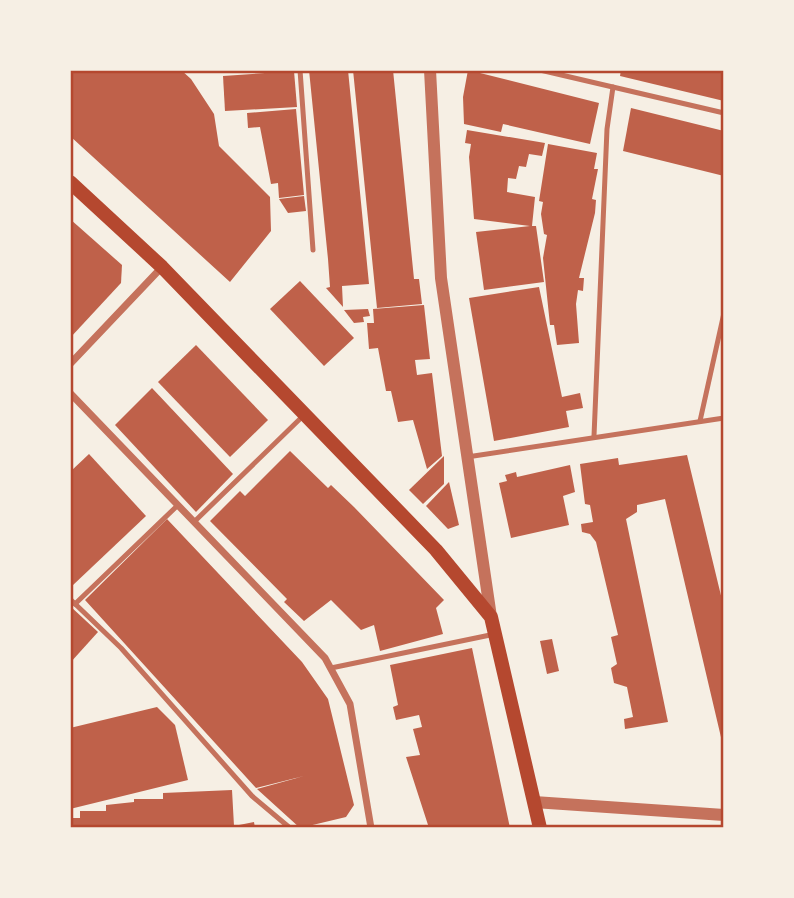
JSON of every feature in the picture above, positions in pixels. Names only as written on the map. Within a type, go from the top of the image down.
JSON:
[{"type":"main road","points":[[70,182],[162,267],[436,550],[491,617],[540,828]]},
{"type":"street","points":[[430,70],[441,278],[491,617]]},
{"type":"street","points":[[70,364],[162,267]]},
{"type":"street","points":[[70,393],[325,658],[350,704],[371,828]]},
{"type":"street","points":[[534,802],[724,815]]},
{"type":"lane","points":[[300,70],[313,250]]},
{"type":"lane","points":[[540,70],[724,113]]},
{"type":"lane","points":[[594,436],[607,129],[613,87]]},
{"type":"lane","points":[[701,421],[724,313]]},
{"type":"lane","points":[[194,522],[304,415]]},
{"type":"lane","points":[[467,457],[724,418]]},
{"type":"lane","points":[[178,505],[72,601],[121,648],[252,796],[290,828]]},
{"type":"lane","points":[[331,668],[495,634]]},
{"type":"building","points":[[70,70],[181,70],[191,79],[214,114],[219,146],[270,197],[271,231],[230,282],[70,136]]},
{"type":"building","points":[[309,70],[348,70],[369,284],[342,286],[343,307],[326,288],[330,287],[328,259]]},
{"type":"building","points":[[353,70],[393,70],[414,279],[419,279],[422,304],[377,308]]},
{"type":"building","points":[[468,70],[599,103],[590,144],[503,124],[501,132],[464,124],[463,97]]},
{"type":"building","points":[[621,70],[724,70],[724,101],[620,76]]},
{"type":"building","points":[[294,71],[297,107],[225,111],[223,76]]},
{"type":"building","points":[[631,108],[724,131],[724,176],[623,151]]},
{"type":"building","points":[[296,109],[304,195],[279,198],[278,183],[271,184],[260,127],[248,128],[247,113]]},
{"type":"building","points":[[467,130],[545,143],[542,156],[529,154],[526,167],[519,166],[516,179],[508,178],[507,192],[535,197],[532,226],[536,226],[544,282],[484,290],[476,232],[530,226],[474,219],[469,157],[471,144],[465,143]]},
{"type":"building","points":[[548,144],[597,153],[594,169],[598,169],[592,199],[596,200],[595,213],[579,278],[584,278],[583,291],[578,290],[576,304],[579,343],[557,345],[554,325],[550,325],[543,258],[547,235],[544,234],[541,214],[543,202],[539,201]]},
{"type":"building","points":[[304,196],[306,211],[288,213],[279,199]]},
{"type":"building","points":[[70,219],[122,265],[121,283],[70,338]]},
{"type":"building","points":[[300,281],[354,338],[324,366],[270,309]]},
{"type":"building","points":[[539,287],[562,397],[580,393],[583,408],[566,411],[569,427],[494,441],[469,298]]},
{"type":"building","points":[[424,305],[430,359],[415,360],[417,375],[432,373],[442,456],[427,469],[413,420],[398,422],[391,391],[386,391],[378,348],[369,349],[367,323],[374,323],[373,309]]},
{"type":"building","points":[[368,309],[370,316],[363,317],[364,322],[354,323],[344,310]]},
{"type":"building","points":[[196,345],[268,420],[230,457],[158,382]]},
{"type":"building","points":[[152,388],[233,474],[196,512],[115,425]]},
{"type":"building","points":[[290,451],[328,488],[331,485],[354,507],[444,600],[436,608],[443,634],[380,651],[374,625],[361,630],[331,600],[304,621],[284,602],[287,599],[210,521],[240,491],[245,496]]},
{"type":"building","points":[[89,454],[146,516],[72,586],[70,472]]},
{"type":"building","points":[[687,455],[724,608],[724,750],[665,499],[637,505],[637,512],[626,519],[668,722],[625,729],[624,719],[633,717],[627,687],[614,683],[611,668],[617,664],[611,637],[618,635],[596,542],[590,534],[582,532],[581,524],[593,522],[590,505],[585,504],[580,464],[618,458],[619,465]]},
{"type":"building","points":[[444,456],[444,484],[423,504],[409,490]]},
{"type":"building","points":[[570,465],[575,492],[563,496],[569,525],[511,538],[499,483],[507,481],[505,475],[516,472],[517,477]]},
{"type":"building","points":[[449,482],[459,525],[448,529],[426,506]]},
{"type":"building","points":[[167,519],[302,662],[328,699],[354,805],[346,817],[300,828],[257,789],[304,776],[256,788],[85,600]]},
{"type":"building","points":[[70,606],[98,632],[70,663]]},
{"type":"building","points":[[552,639],[559,671],[547,674],[540,641]]},
{"type":"building","points":[[472,648],[510,828],[429,828],[406,757],[420,755],[413,729],[422,727],[419,715],[396,720],[393,707],[398,705],[390,665]]},
{"type":"building","points":[[157,707],[175,725],[188,780],[70,809],[70,728]]},
{"type":"building","points":[[232,790],[234,826],[254,822],[255,828],[70,828],[70,818],[80,818],[80,811],[106,811],[106,805],[134,802],[134,799],[163,799],[163,793]]}]
